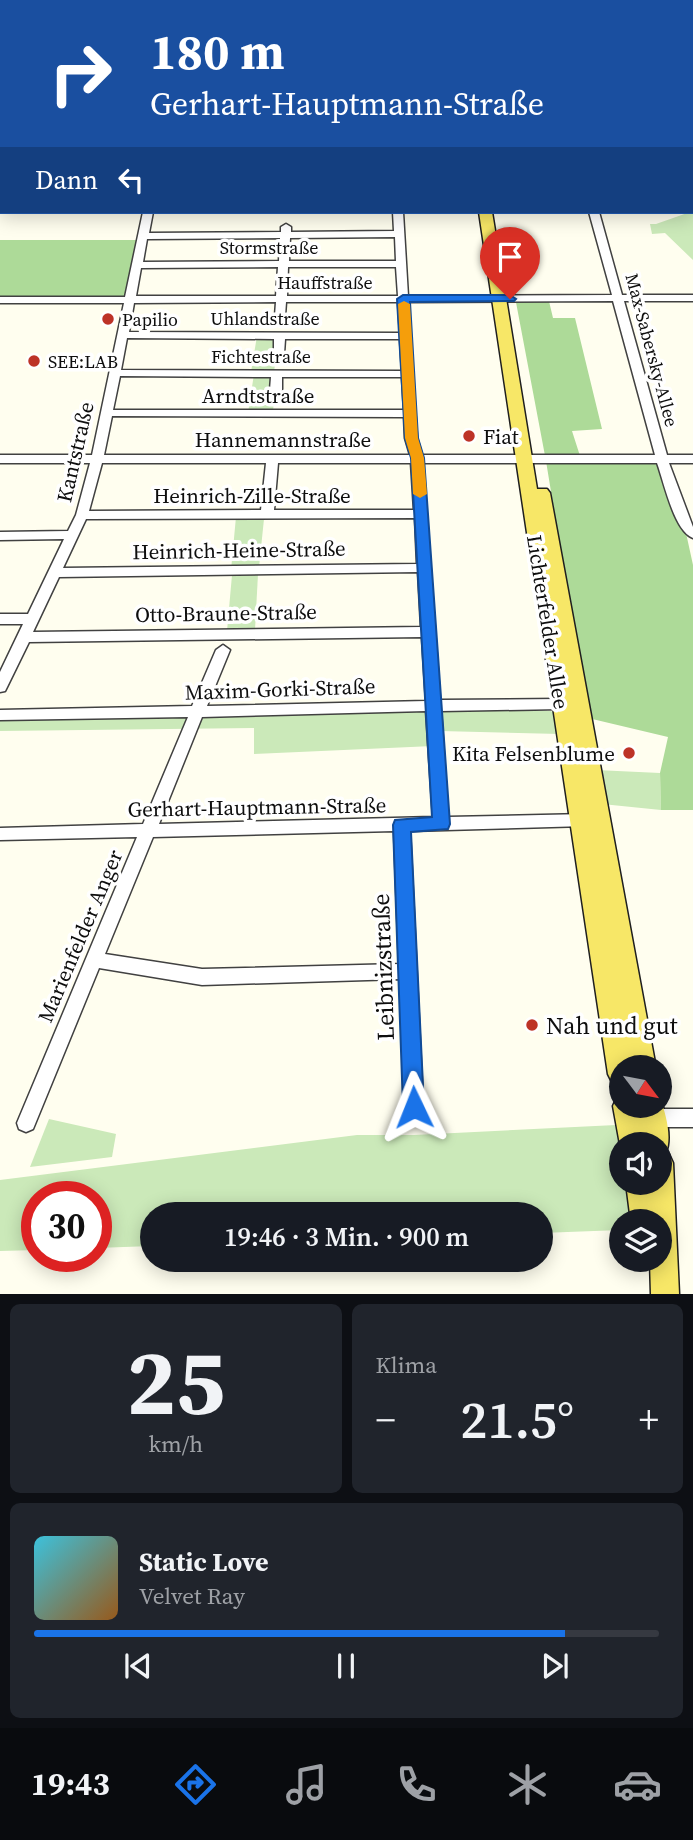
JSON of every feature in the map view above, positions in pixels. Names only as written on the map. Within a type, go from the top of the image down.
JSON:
[{"type":"main road","name":"Lichterfelder Allee","points":[[485,214],[504,299]]},
{"type":"main road","name":"Lichterfelder Allee","points":[[495,214],[504,299],[589,820],[619,1055]]},
{"type":"main road","name":"Lichterfelder Allee","points":[[529,458],[561,704],[640,1055]]},
{"type":"main road","points":[[656,1272],[662,1294]]},
{"type":"main road","points":[[660,1272],[662,1294]]},
{"type":"street","name":"Kantstraße","points":[[0,687],[82,515],[97,459],[148,214]]},
{"type":"street","points":[[398,214],[411,438],[417,458],[441,824]]},
{"type":"street","name":"Max-Sabersky-Allee","points":[[595,214],[663,459],[686,528],[693,534]]},
{"type":"street","points":[[281,316],[286,231]]},
{"type":"street","points":[[143,236],[286,231],[399,234]]},
{"type":"street","name":"Stormstraße","points":[[138,265],[401,264]]},
{"type":"street","name":"Hauffstraße","points":[[0,300],[693,298]]},
{"type":"street","name":"Uhlandstraße","points":[[123,335],[406,336]]},
{"type":"street","points":[[279,354],[280,335]]},
{"type":"street","name":"Fichtestraße","points":[[115,373],[408,374]]},
{"type":"street","points":[[276,390],[277,373]]},
{"type":"street","name":"Arndtstraße","points":[[106,414],[410,414]]},
{"type":"street","points":[[267,515],[272,458]]},
{"type":"street","name":"Hannemannstraße","points":[[0,459],[693,459]]},
{"type":"street","name":"Heinrich-Zille-Straße","points":[[82,515],[421,514]]},
{"type":"street","points":[[0,536],[73,535]]},
{"type":"street","name":"Heinrich-Heine-Straße","points":[[54,573],[425,568]]},
{"type":"street","points":[[0,619],[32,619]]},
{"type":"street","name":"Otto-Braune-Straße","points":[[24,637],[428,632]]},
{"type":"street","name":"Marienfelder Anger","points":[[26,1123],[223,650]]},
{"type":"street","name":"Maxim-Gorki-Straße","points":[[0,715],[197,714],[434,705],[561,704]]},
{"type":"street","name":"Gerhart-Hauptmann-Straße","points":[[0,834],[589,820]]},
{"type":"street","name":"Leibnizstraße","points":[[402,825],[414,1107]]},
{"type":"street","points":[[95,960],[202,977],[408,971]]},
{"type":"street","points":[[638,1119],[693,1118]]},
{"type":"green space","points":[[684,214],[693,214],[693,260],[665,233],[652,234],[650,224]]},
{"type":"green space","points":[[0,240],[139,240],[126,297],[0,298]]},
{"type":"green space","points":[[515,297],[548,297],[553,318],[575,318],[602,429],[572,431],[581,459],[654,461],[661,464],[686,533],[693,565],[693,810],[661,810],[660,773],[668,737],[588,718],[546,461]]},
{"type":"green space","points":[[257,336],[275,336],[277,354],[274,371],[251,372]]},
{"type":"green space","points":[[254,374],[276,377],[273,412],[248,413]]},
{"type":"green space","points":[[236,517],[264,519],[259,567],[231,570]]},
{"type":"green space","points":[[258,574],[255,630],[227,631],[232,575]]},
{"type":"green space","points":[[440,709],[551,711],[556,714],[560,734],[440,731]]},
{"type":"green space","points":[[430,710],[433,746],[254,754],[254,728],[0,731],[0,717]]},
{"type":"green space","points":[[596,770],[660,773],[661,810],[602,804]]},
{"type":"green space","points":[[49,1119],[116,1134],[112,1157],[30,1167]]},
{"type":"green space","points":[[616,1125],[617,1132],[609,1132],[609,1195],[628,1195],[631,1209],[609,1209],[609,1230],[553,1233],[553,1202],[140,1202],[140,1246],[112,1247],[112,1181],[21,1181],[21,1250],[0,1251],[0,1180],[357,1135],[414,1135]]},
{"type":"slow traffic","points":[[404,304],[411,438],[417,458],[420,494]]},
{"type":"place","name":"Papilio","points":[[108,319]]},
{"type":"place","name":"SEE:LAB","points":[[34,361]]},
{"type":"place","name":"Fiat","points":[[469,436]]},
{"type":"place","name":"Kita Felsenblume","points":[[629,753]]},
{"type":"place","name":"Nah und gut","points":[[532,1025]]},
{"type":"route","points":[[414,1107],[402,825],[441,824],[417,458],[411,438],[403,299],[510,299]]}]
